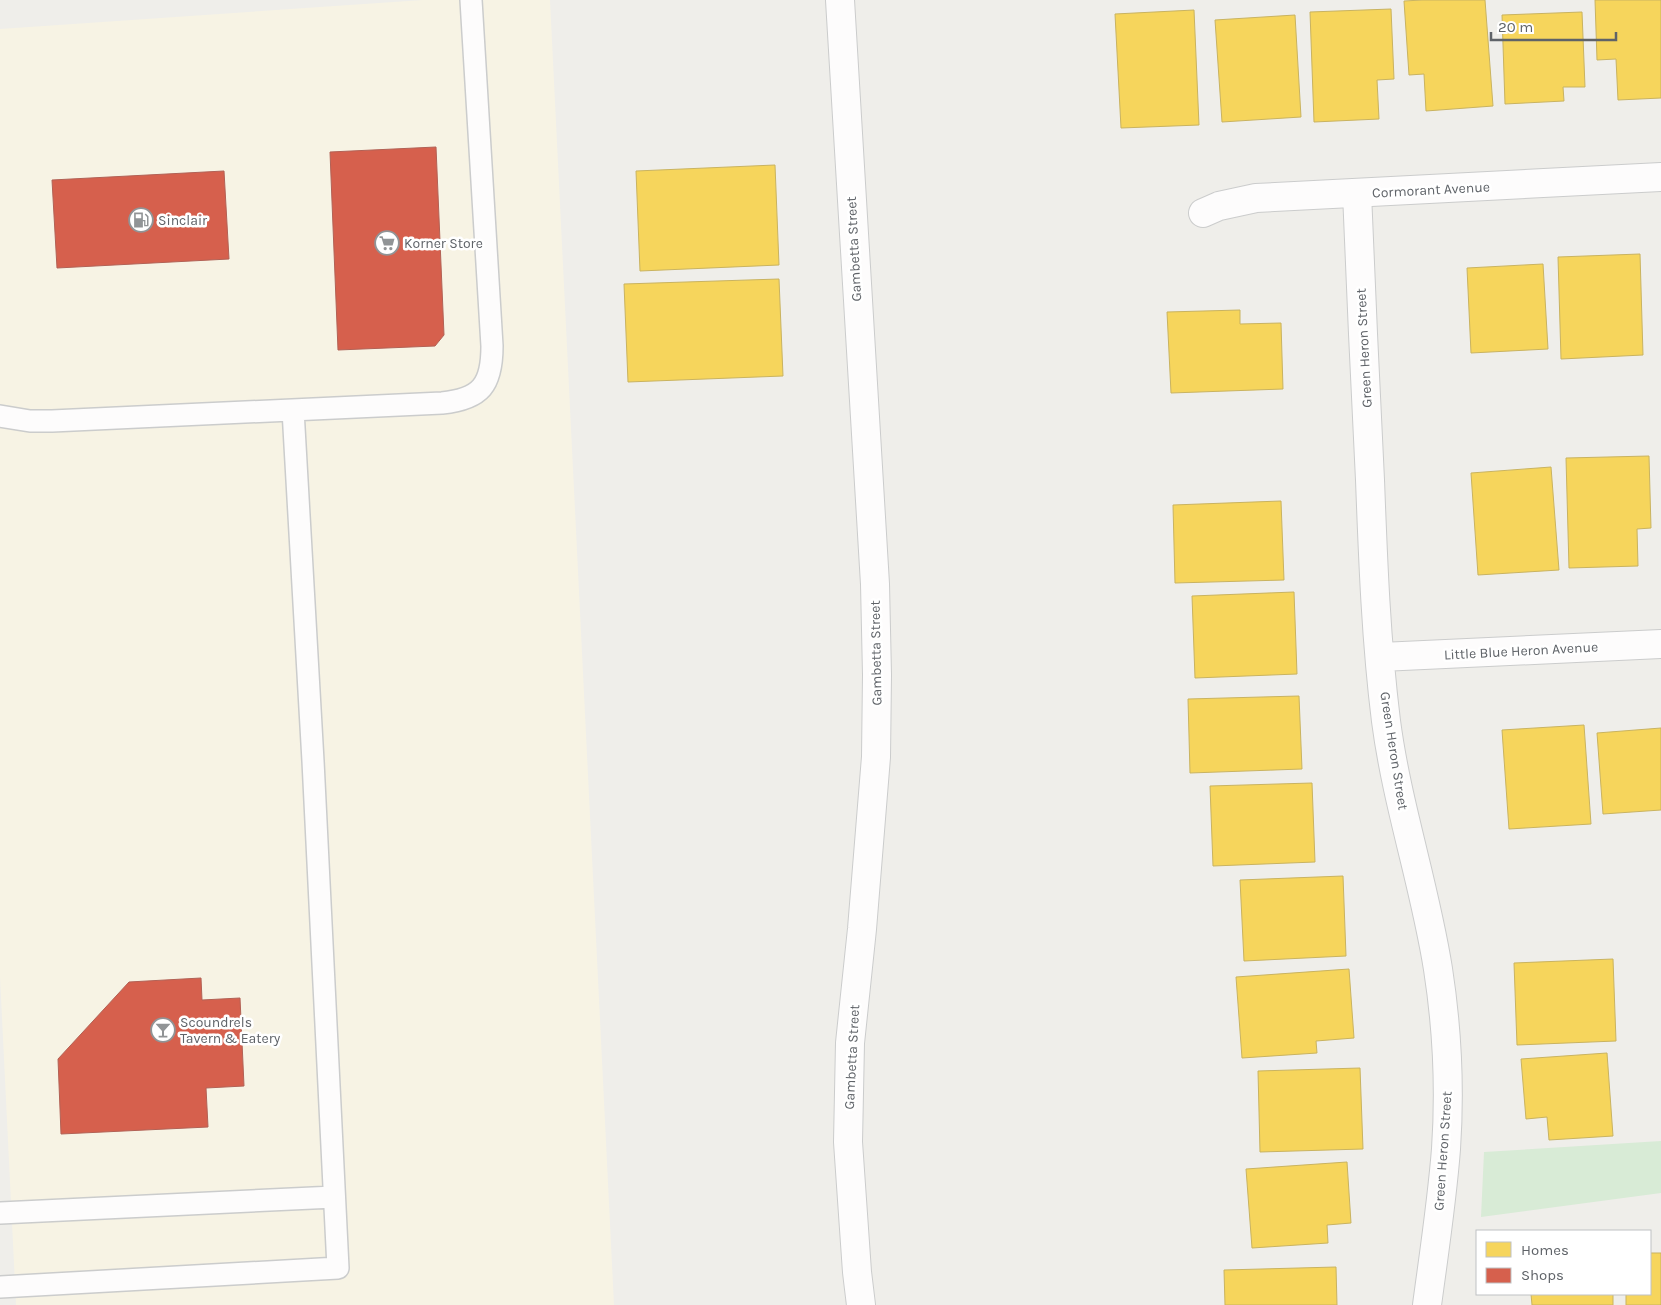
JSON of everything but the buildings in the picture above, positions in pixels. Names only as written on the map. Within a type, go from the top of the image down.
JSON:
[{"type":"street","name":"Gambetta Street","points":[[840,0],[875,584],[877,675],[876,757],[862,929],[850,1043],[848,1142],[857,1272],[862,1305]]},
{"type":"street","name":"Cormorant Avenue","points":[[1203,212],[1219,206],[1256,198],[1661,177]]},
{"type":"street","name":"Green Heron Street","points":[[1357,193],[1374,581],[1386,722],[1398,785],[1430,919],[1439,972],[1444,1023],[1448,1087],[1446,1146],[1427,1305]]},
{"type":"street","name":"Little Blue Heron Avenue","points":[[1381,657],[1661,644]]},
{"type":"lane","points":[[0,416],[52,422],[456,402],[474,395],[489,378],[492,346],[471,0]]},
{"type":"lane","points":[[0,1287],[338,1268],[313,760],[293,410]]},
{"type":"lane","points":[[0,1213],[334,1197]]},
{"type":"shaded area","points":[[423,0],[550,0],[614,1305],[16,1305],[0,977],[0,29]]},
{"type":"green space","points":[[1661,1141],[1661,1193],[1481,1217],[1484,1152]]},
{"type":"place","name":"Sinclair","points":[[141,220]]},
{"type":"place","name":"Korner Store","points":[[387,243]]},
{"type":"place","name":"Scoundrels Tavern & Eatery","points":[[163,1030]]}]
